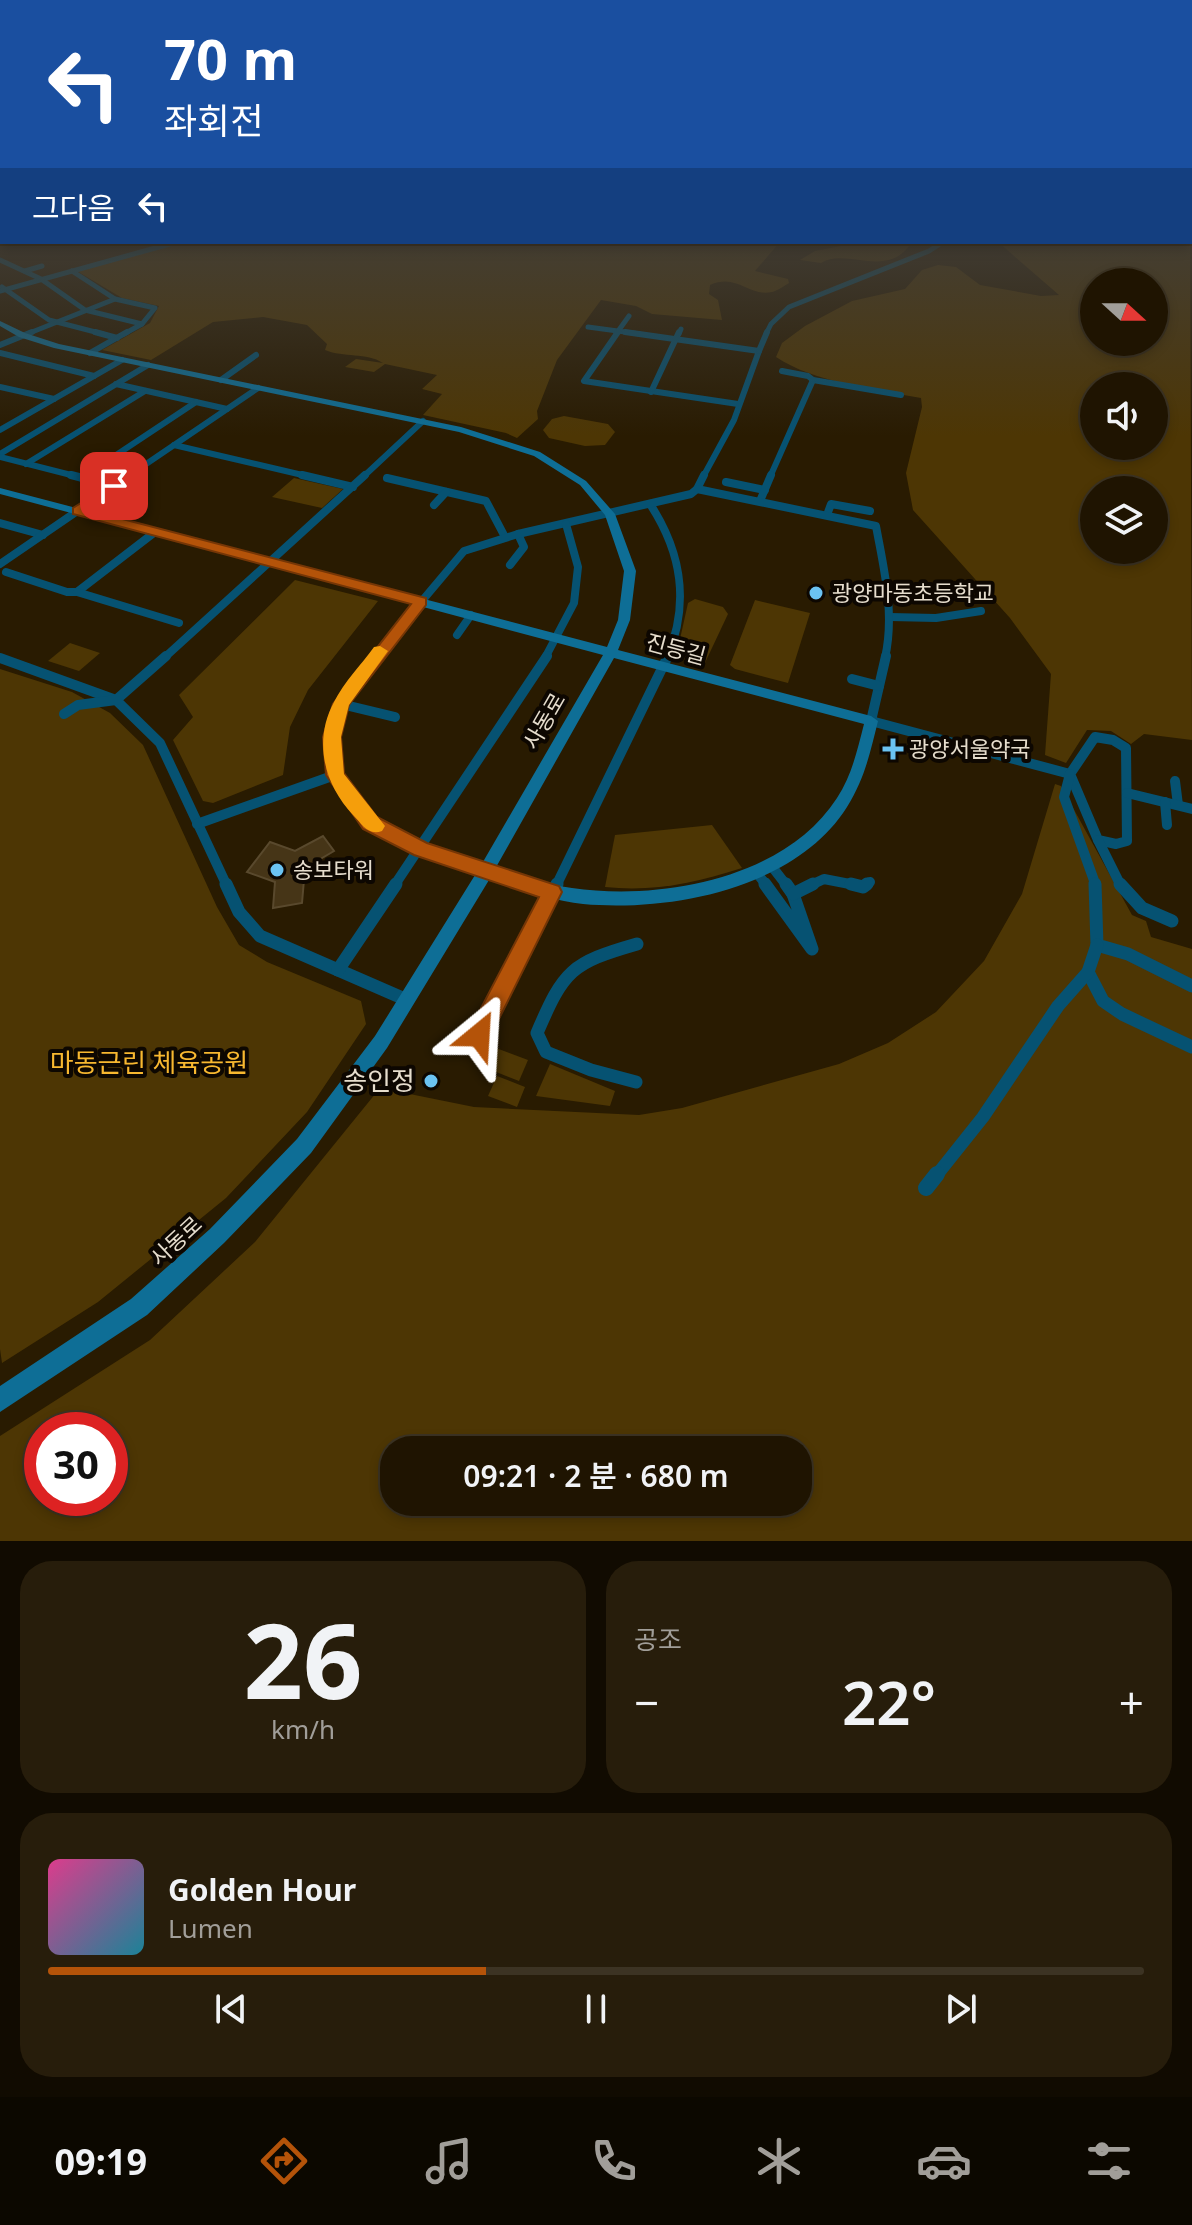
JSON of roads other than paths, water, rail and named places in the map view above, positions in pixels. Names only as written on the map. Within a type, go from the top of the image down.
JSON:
[{"type":"street","points":[[6,292],[55,323],[117,338]]},
{"type":"street","points":[[59,292],[85,310],[142,324]]},
{"type":"street","points":[[90,353],[142,324],[155,308],[115,299],[104,292]]},
{"type":"street","points":[[697,489],[876,526],[890,617],[890,636],[879,686],[860,768],[844,796],[804,843],[763,868],[693,893],[654,899],[586,897],[552,892],[485,872],[421,850],[370,823],[335,775],[332,737],[341,704],[464,551],[505,537],[691,494],[697,489],[734,420],[771,324],[789,307],[827,292]]},
{"type":"street","points":[[0,345],[115,299]]},
{"type":"street","points":[[629,316],[584,381],[738,404]]},
{"type":"street","name":"사동로","points":[[0,323],[22,335],[90,353],[423,421],[485,436],[537,454],[583,483],[610,514],[630,571],[624,620],[611,652],[485,872],[407,1000],[377,1048],[304,1146],[217,1236],[139,1307],[0,1400]]},
{"type":"street","points":[[588,327],[759,351]]},
{"type":"street","points":[[651,392],[681,329]]},
{"type":"street","points":[[0,353],[94,376]]},
{"type":"street","points":[[221,380],[256,355]]},
{"type":"street","points":[[0,364],[13,358]]},
{"type":"street","points":[[0,430],[122,360]]},
{"type":"street","points":[[0,456],[148,365]]},
{"type":"street","points":[[782,371],[808,376],[813,380],[901,395]]},
{"type":"street","points":[[760,501],[813,380]]},
{"type":"street","points":[[116,384],[227,409]]},
{"type":"street","points":[[0,387],[54,399]]},
{"type":"street","points":[[179,623],[77,592],[67,592],[3,568],[77,511],[258,388]]},
{"type":"street","points":[[26,464],[145,391]]},
{"type":"street","points":[[82,478],[196,402]]},
{"type":"street","points":[[64,714],[78,705],[116,700],[272,562],[423,421]]},
{"type":"street","points":[[174,445],[353,487]]},
{"type":"street","points":[[0,456],[114,486]]},
{"type":"street","points":[[387,478],[486,501],[505,537]]},
{"type":"street","points":[[726,482],[765,490]]},
{"type":"street","name":"진등길","points":[[0,491],[1070,774]]},
{"type":"street","points":[[434,505],[446,492]]},
{"type":"street","points":[[479,1035],[663,666],[679,619],[679,565],[650,504]]},
{"type":"street","points":[[827,515],[831,504],[870,511]]},
{"type":"street","points":[[338,970],[421,850],[558,638],[574,603],[578,567],[566,524]]},
{"type":"street","points":[[1,525],[43,535]]},
{"type":"street","points":[[77,592],[155,532]]},
{"type":"street","points":[[510,565],[524,547],[518,534]]},
{"type":"street","points":[[890,617],[913,620],[981,611]]},
{"type":"street","points":[[457,635],[471,615]]},
{"type":"street","points":[[0,658],[116,700],[160,743],[239,912],[260,936],[407,1000]]},
{"type":"street","points":[[852,679],[879,686]]},
{"type":"street","points":[[341,704],[395,717]]},
{"type":"street","points":[[926,1188],[983,1117],[1058,1006],[1088,972],[1097,945],[1097,889],[1064,797],[1070,774],[1095,737],[1113,740],[1126,748],[1127,841],[1116,844],[1098,840]]},
{"type":"street","points":[[1070,774],[1123,891],[1134,906],[1172,921]]},
{"type":"street","points":[[197,824],[335,775]]},
{"type":"street","points":[[1175,781],[1178,805]]},
{"type":"street","points":[[1127,793],[1192,809]]},
{"type":"street","points":[[1165,802],[1167,825]]},
{"type":"street","points":[[763,868],[793,894],[812,949],[763,868]]},
{"type":"street","points":[[793,894],[809,883],[824,879],[863,887],[870,882]]},
{"type":"street","points":[[636,1082],[591,1070],[546,1052],[537,1033],[559,980],[581,960],[637,944]]},
{"type":"street","points":[[1097,945],[1128,954],[1192,986]]},
{"type":"street","points":[[1088,972],[1103,1001],[1122,1014],[1192,1047]]},
{"type":"place","name":"광양마동초등학교","points":[[816,593]]},
{"type":"place","name":"광양서울약국","points":[[893,749]]},
{"type":"place","name":"송보타워","points":[[277,870]]},
{"type":"place","name":"송인정","points":[[431,1081]]},
{"type":"park label","name":"마동근린 체육공원","points":[[149,1063]]}]
